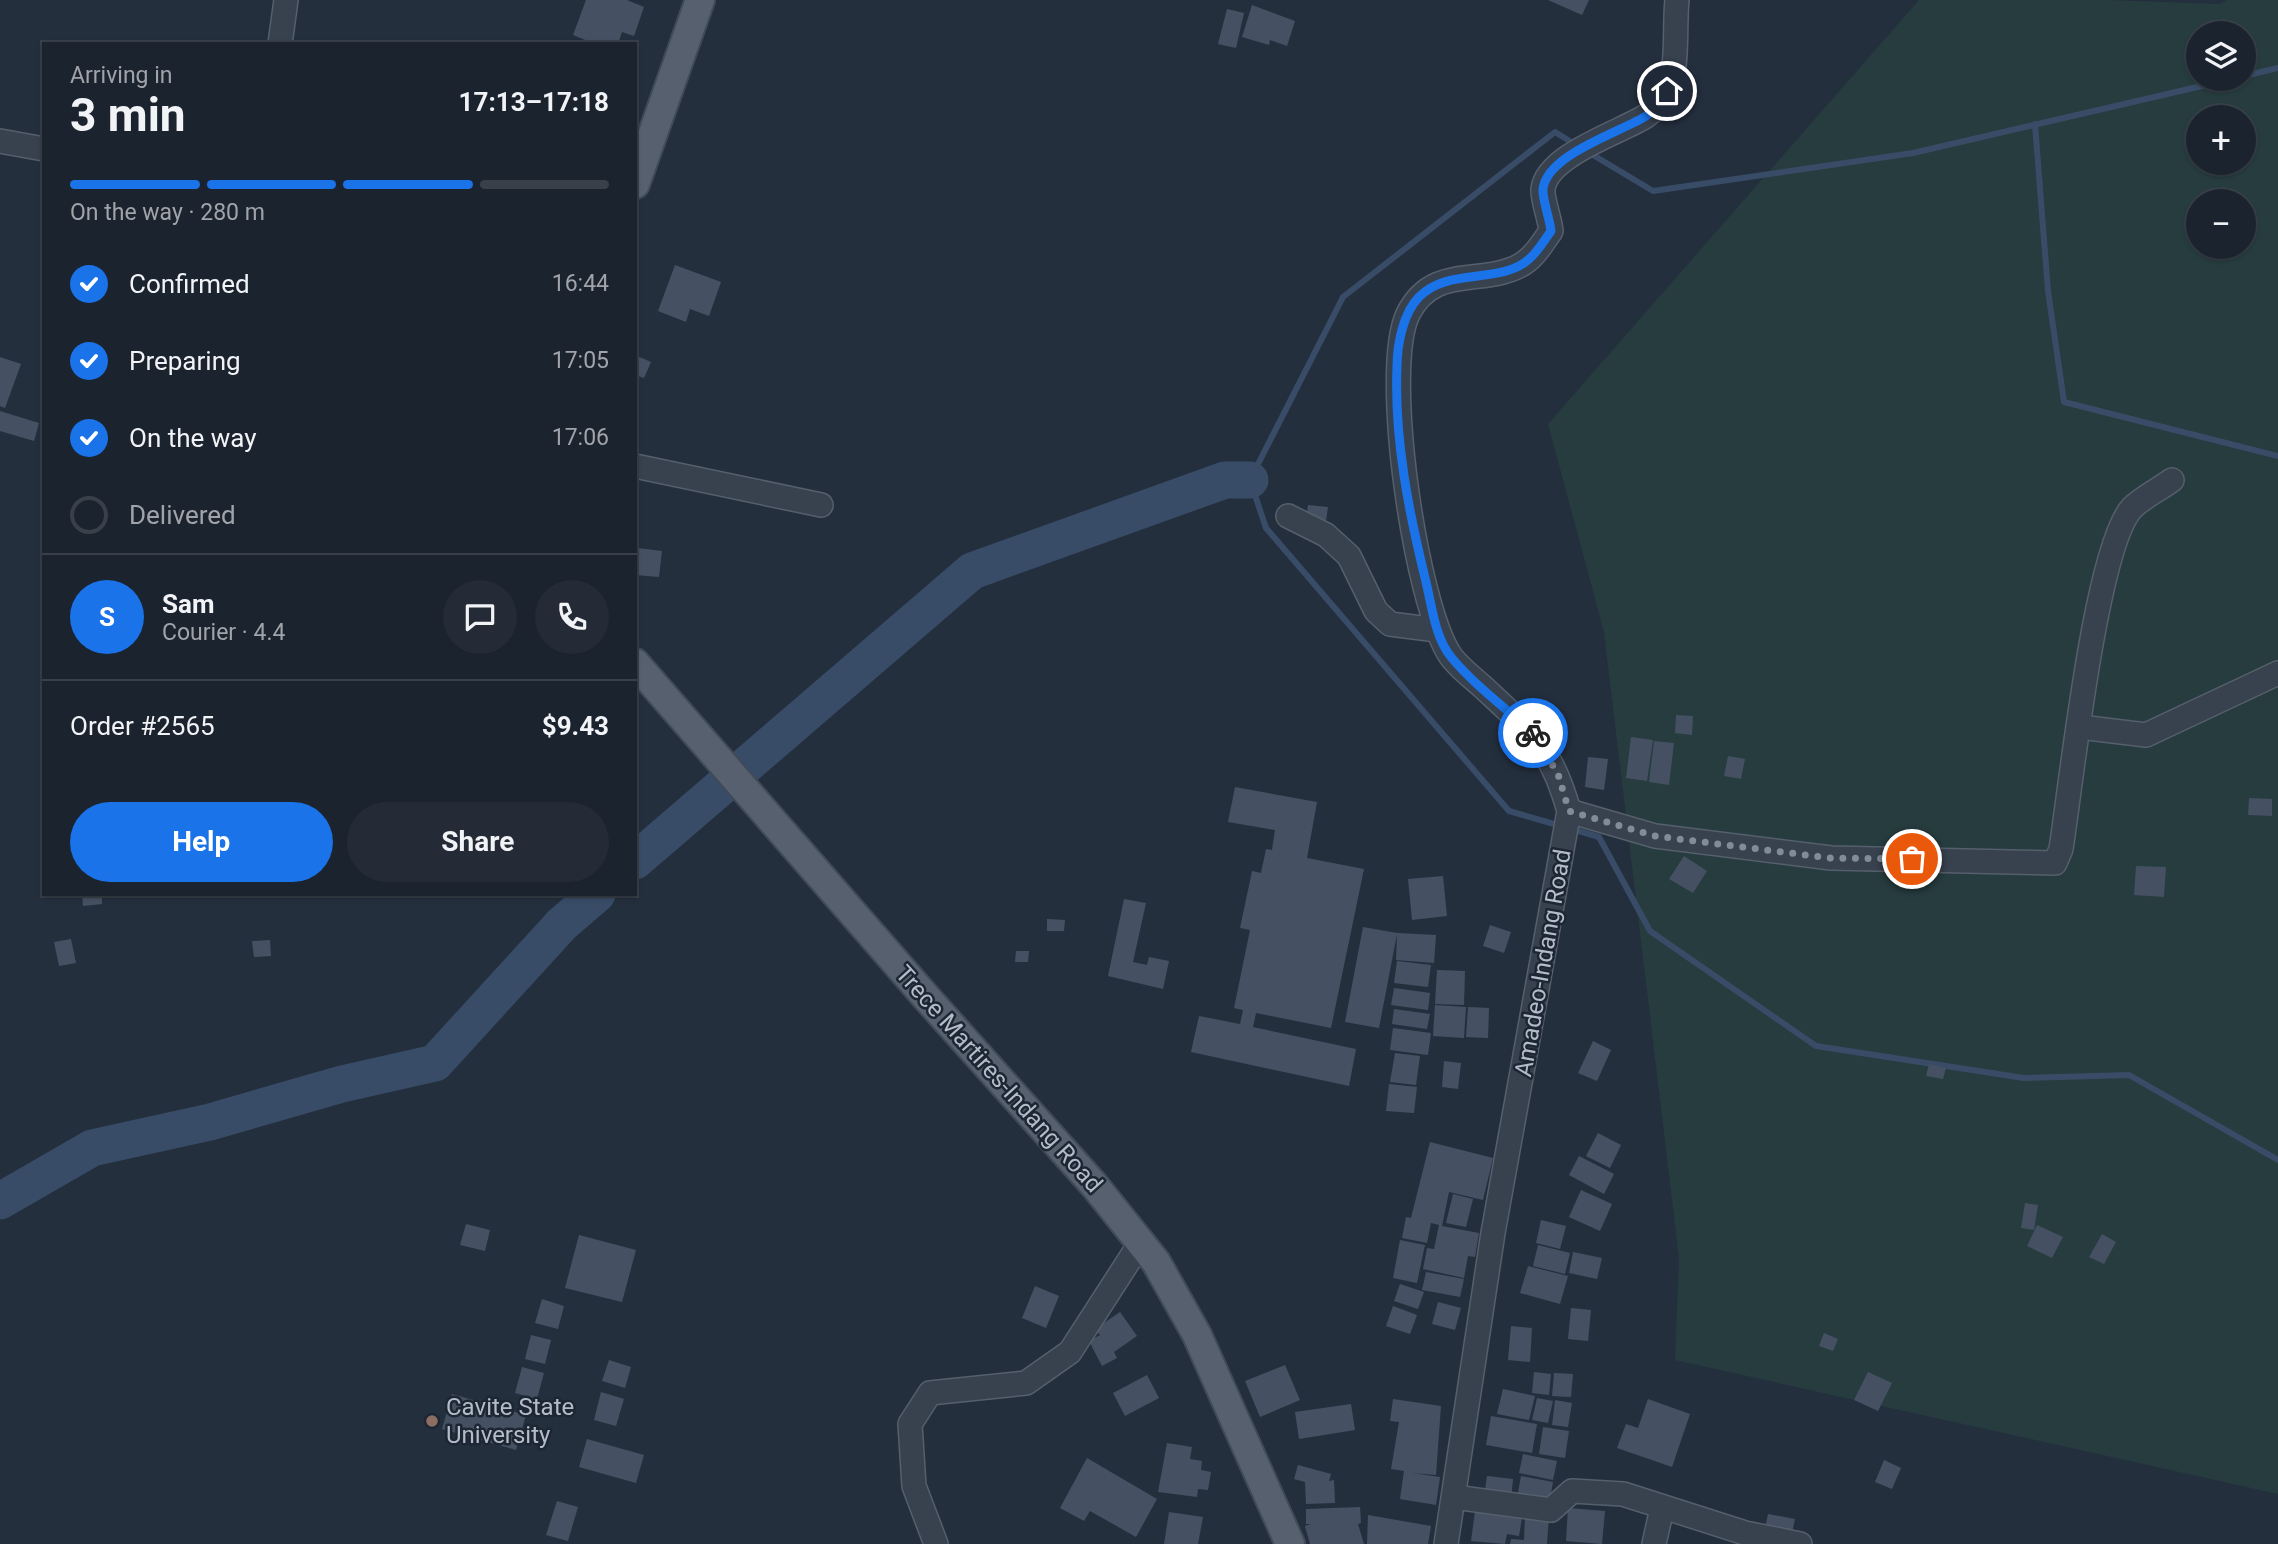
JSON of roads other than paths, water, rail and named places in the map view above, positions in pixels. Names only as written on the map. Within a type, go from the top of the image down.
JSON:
[{"type":"main road","points":[[637,178],[700,0]]},
{"type":"main road","name":"Trece Martires-Indang Road","points":[[637,665],[1141,1242],[1171,1285],[1197,1335],[1290,1544]]},
{"type":"street","points":[[280,42],[286,0]]},
{"type":"street","name":"Amadeo-Indang Road","points":[[1446,1544],[1493,1233],[1569,815],[1558,774],[1534,734],[1451,657],[1437,630],[1415,538],[1403,462],[1397,389],[1399,347],[1407,316],[1419,298],[1441,282],[1517,267],[1538,250],[1551,231],[1549,212],[1542,192],[1546,179],[1563,161],[1608,134],[1647,116],[1667,91],[1674,70],[1677,0]]},
{"type":"street","points":[[0,141],[42,149]]},
{"type":"street","points":[[637,466],[821,505]]},
{"type":"street","points":[[1569,815],[1655,836],[1830,858],[1993,860],[2049,865],[2054,863],[2061,849],[2091,650],[2115,537],[2132,508],[2172,480]]},
{"type":"street","points":[[1288,516],[1326,535],[1349,556],[1376,611],[1390,624],[1437,630]]},
{"type":"street","points":[[2080,727],[2146,735],[2278,673]]},
{"type":"street","points":[[936,1544],[914,1486],[910,1424],[930,1393],[1026,1383],[1070,1352],[1141,1242]]},
{"type":"street","points":[[1454,1497],[1551,1510],[1572,1491],[1623,1494],[1745,1534],[1800,1544]]},
{"type":"street","points":[[1654,1544],[1662,1507]]},
{"type":"waterway","points":[[2256,73],[2278,68]]},
{"type":"waterway","points":[[1588,152],[1653,191],[1913,153],[2186,90]]},
{"type":"waterway","points":[[2035,124],[2048,291],[2064,402],[2278,456]]},
{"type":"waterway","points":[[1561,826],[1509,811],[1266,528],[1250,480],[1343,297],[1555,132],[1576,145]]},
{"type":"waterway","points":[[637,859],[972,571],[1225,480],[1250,480]]},
{"type":"waterway","points":[[1572,829],[1599,837],[1650,931],[1816,1046],[2024,1078],[2129,1075],[2278,1160]]},
{"type":"waterway","points":[[0,1201],[92,1148],[210,1122],[342,1084],[435,1063],[562,924],[595,896]]},
{"type":"place","name":"Cavite State University","points":[[432,1421]]}]
